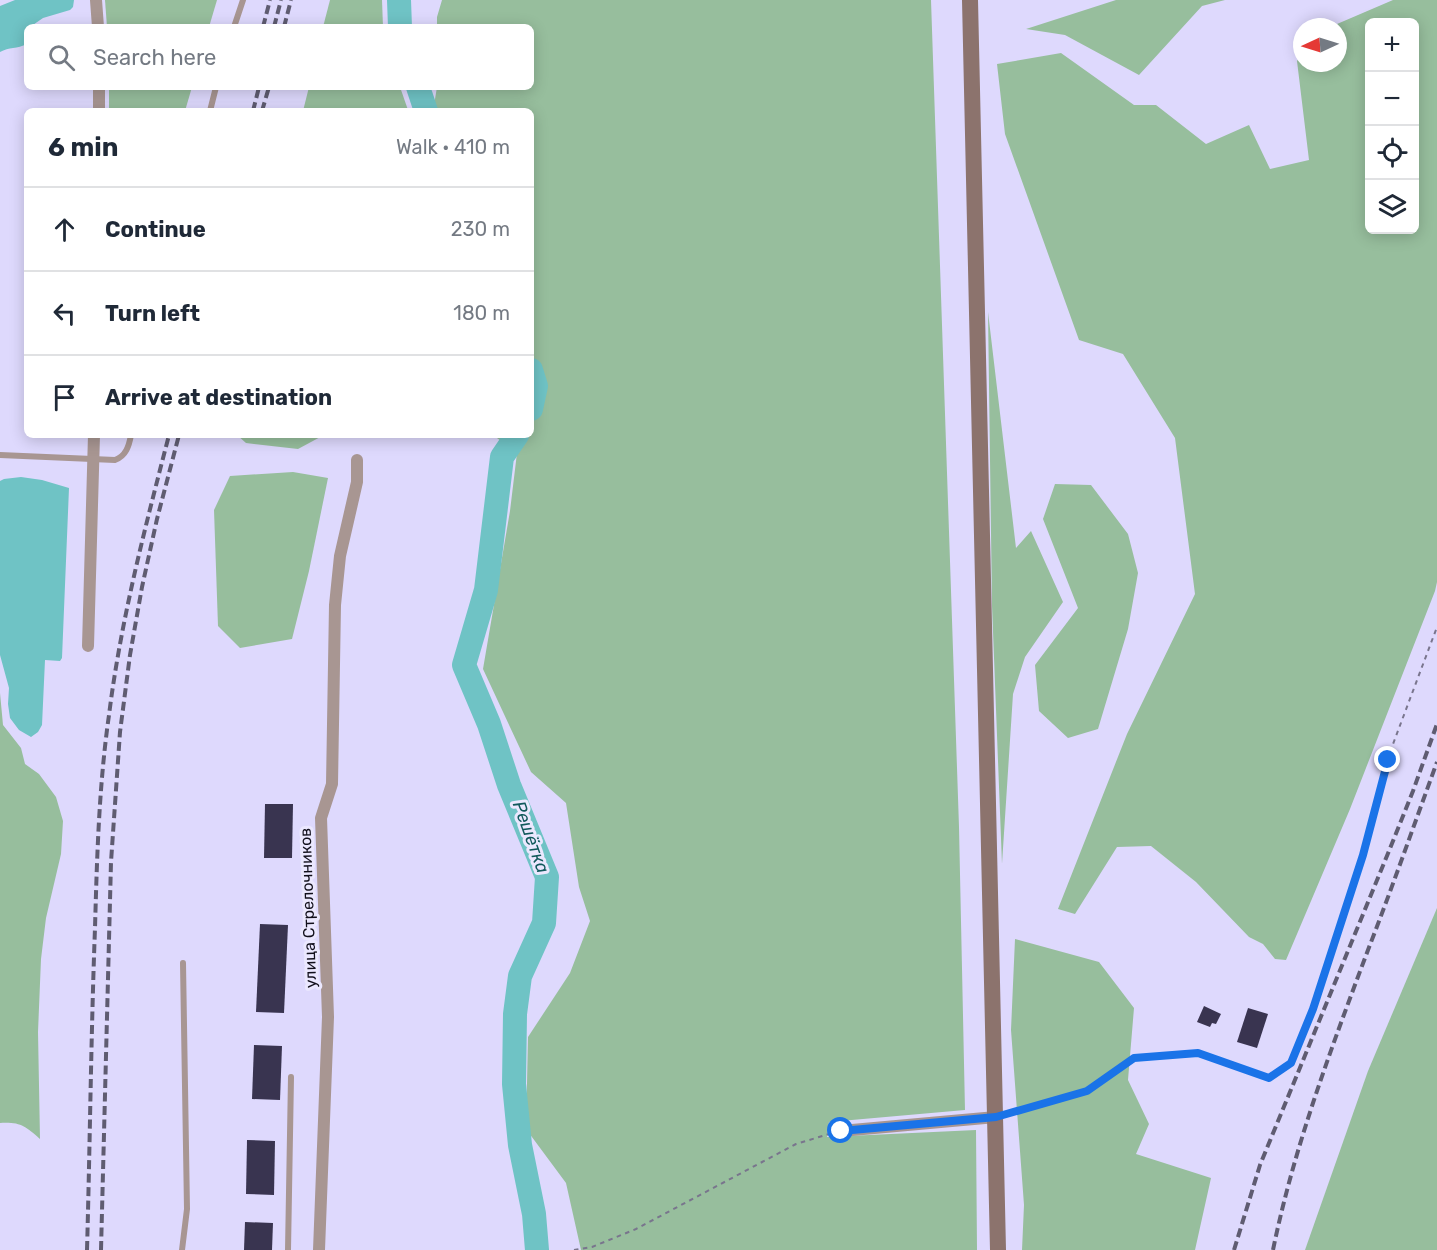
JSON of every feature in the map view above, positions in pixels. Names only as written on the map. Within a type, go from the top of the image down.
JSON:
[{"type":"street","points":[[96,0],[98,24]]},
{"type":"street","points":[[970,0],[998,1250]]},
{"type":"street","points":[[99,90],[99,108]]},
{"type":"street","points":[[88,646],[94,438]]},
{"type":"street","name":"улица Стрелочников","points":[[319,1250],[328,1017],[321,818],[332,784],[335,605],[340,556],[357,482],[357,460]]},
{"type":"street","points":[[841,1131],[996,1117]]},
{"type":"lane","points":[[235,24],[243,0]]},
{"type":"lane","points":[[211,108],[215,90]]},
{"type":"lane","points":[[0,455],[115,460],[121,458],[126,452],[130,438]]},
{"type":"lane","points":[[182,1250],[188,1209],[183,963]]},
{"type":"lane","points":[[288,1250],[291,1077]]},
{"type":"path","points":[[996,1117],[1087,1091],[1134,1058],[1198,1053],[1269,1078],[1291,1063],[1313,1009],[1363,855],[1388,760],[1437,627]]},
{"type":"path","points":[[574,1250],[592,1247],[636,1228],[796,1144],[841,1131]]},
{"type":"shaded area","points":[[15,0],[74,0],[70,10],[43,18],[34,24],[24,24],[24,45],[0,52],[0,6]]},
{"type":"shaded area","points":[[105,0],[217,0],[210,24],[107,24]]},
{"type":"shaded area","points":[[330,0],[382,0],[383,24],[324,24]]},
{"type":"shaded area","points":[[442,0],[931,0],[959,827],[965,1110],[829,1122],[827,1137],[976,1130],[977,1250],[581,1250],[566,1183],[526,1129],[528,1037],[570,973],[590,921],[579,887],[566,803],[531,772],[483,669],[510,511],[517,453],[497,438],[534,438],[534,108],[434,108],[436,90],[534,90],[534,24],[437,24]]},
{"type":"shaded area","points":[[1116,0],[1225,0],[1202,6],[1139,75],[1065,35],[1026,29]]},
{"type":"shaded area","points":[[1393,0],[1437,0],[1437,582],[1350,809],[1286,960],[1275,959],[1263,944],[1249,937],[1196,882],[1151,846],[1117,847],[1075,914],[1058,909],[1127,734],[1195,594],[1175,438],[1123,354],[1079,340],[1005,134],[997,64],[1061,53],[1134,105],[1156,105],[1206,144],[1249,125],[1270,169],[1309,160],[1298,72],[1347,72],[1347,20]]},
{"type":"shaded area","points":[[109,90],[191,90],[186,108],[109,108]]},
{"type":"shaded area","points":[[308,90],[401,90],[407,108],[304,108]]},
{"type":"shaded area","points":[[988,312],[1016,548],[1031,531],[1063,602],[1025,657],[1013,694],[1002,864],[992,606]]},
{"type":"shaded area","points":[[240,438],[318,438],[298,449],[246,443]]},
{"type":"shaded area","points":[[293,472],[328,478],[292,639],[240,648],[218,626],[214,510],[230,476]]},
{"type":"shaded area","points":[[21,477],[69,488],[62,658],[60,661],[45,660],[42,725],[31,737],[19,730],[10,718],[9,688],[0,655],[0,481]]},
{"type":"shaded area","points":[[1055,484],[1091,485],[1128,534],[1138,573],[1128,629],[1098,729],[1068,738],[1039,711],[1035,665],[1078,608],[1043,519]]},
{"type":"shaded area","points":[[0,693],[3,725],[21,748],[25,764],[39,774],[56,797],[63,821],[61,854],[46,918],[41,959],[38,1032],[40,1139],[22,1126],[0,1123]]},
{"type":"shaded area","points":[[1437,908],[1437,1250],[1305,1250],[1368,1071]]},
{"type":"shaded area","points":[[1015,939],[1099,962],[1134,1008],[1128,1080],[1149,1124],[1136,1154],[1211,1178],[1195,1250],[1022,1250],[1024,1205],[1011,1030]]},
{"type":"building","points":[[265,804],[293,804],[292,858],[264,858]]},
{"type":"building","points":[[260,924],[288,925],[284,1013],[256,1012]]},
{"type":"building","points":[[1204,1006],[1221,1014],[1216,1024],[1212,1023],[1210,1027],[1197,1022]]},
{"type":"building","points":[[1248,1008],[1268,1014],[1257,1048],[1237,1042]]},
{"type":"building","points":[[254,1045],[282,1046],[280,1100],[252,1099]]},
{"type":"building","points":[[247,1140],[275,1141],[274,1195],[246,1194]]},
{"type":"building","points":[[245,1222],[273,1223],[272,1250],[244,1250]]},
{"type":"waterway","name":"Решётка","points":[[399,0],[400,24]]},
{"type":"waterway","name":"Решётка","points":[[419,90],[425,108]]},
{"type":"waterway","name":"Решётка","points":[[534,380],[536,386],[534,395]]},
{"type":"waterway","name":"Решётка","points":[[515,438],[502,457],[486,590],[464,665],[489,724],[509,785],[547,877],[544,923],[520,976],[515,1014],[514,1084],[520,1145],[534,1214],[537,1250]]},
{"type":"railway","points":[[264,24],[270,0]]},
{"type":"railway","points":[[275,24],[281,0]]},
{"type":"railway","points":[[285,24],[291,0]]},
{"type":"railway","points":[[254,108],[258,90]]},
{"type":"railway","points":[[263,108],[268,90]]},
{"type":"railway","points":[[87,1250],[92,1008],[103,768],[114,679],[127,609],[168,438]]},
{"type":"railway","points":[[101,1250],[111,862],[120,732],[142,587],[178,438]]},
{"type":"railway","points":[[1234,1250],[1260,1165],[1389,851],[1437,724]]},
{"type":"railway","points":[[1273,1250],[1314,1098],[1437,762]]},
{"type":"route","points":[[841,1131],[996,1117],[1087,1091],[1134,1058],[1198,1053],[1269,1078],[1291,1063],[1313,1009],[1363,855],[1388,760]]}]
